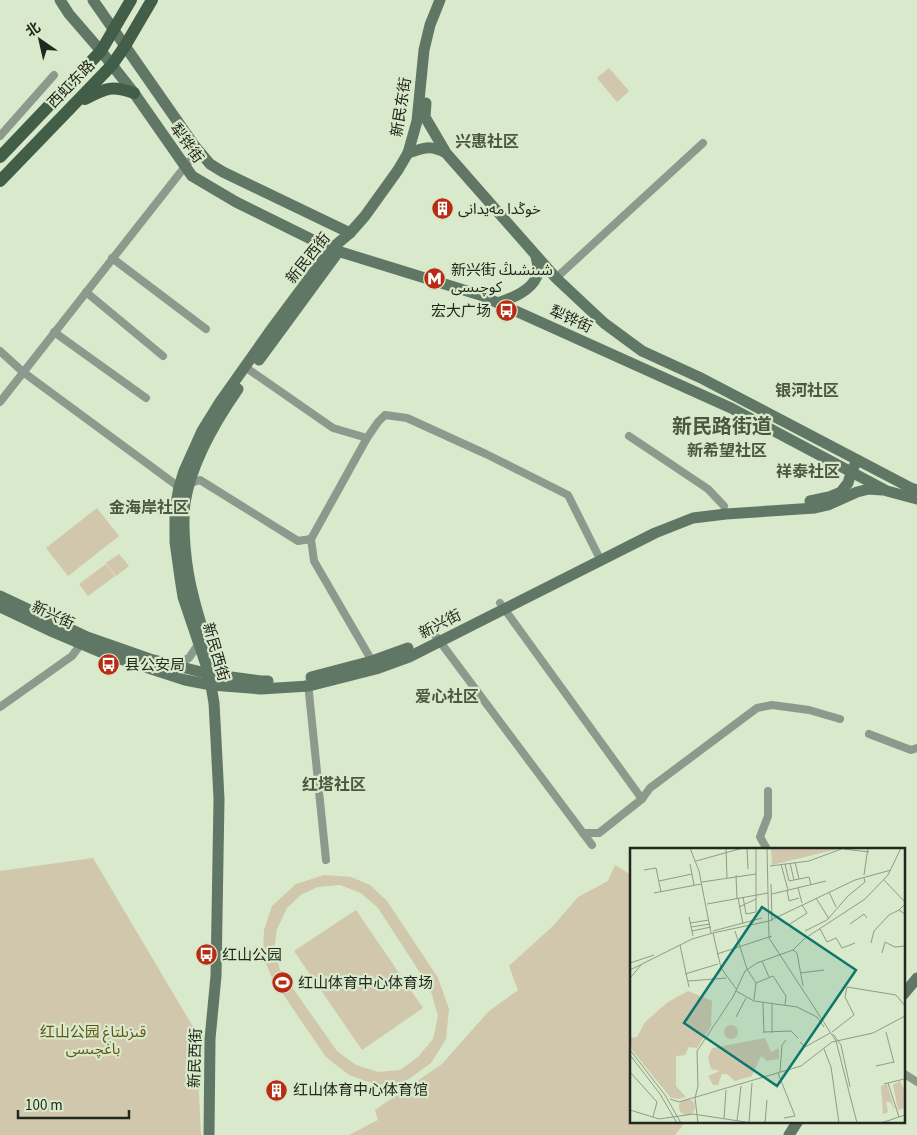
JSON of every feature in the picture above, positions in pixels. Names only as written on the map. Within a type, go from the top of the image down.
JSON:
[{"type":"main road","name":"犁铧街","points":[[60,0],[69,14],[134,93],[192,176],[236,202],[335,250],[480,294],[731,408],[887,491],[914,491]]},
{"type":"main road","name":"犁铧街","points":[[92,0],[198,150],[210,164],[350,233]]},
{"type":"main road","name":"西虹东路","points":[[0,157],[101,51],[131,0]]},
{"type":"main road","name":"西虹东路","points":[[0,182],[112,65],[152,0]]},
{"type":"main road","name":"新民东街","points":[[350,233],[365,216],[408,153],[417,121],[424,50],[430,25],[440,0]]},
{"type":"main road","name":"新民东街","points":[[446,0],[436,28],[431,52],[425,117],[446,153]]},
{"type":"main road","points":[[74,105],[100,91],[114,87],[134,93]]},
{"type":"main road","points":[[408,153],[426,148],[436,148],[446,153]]},
{"type":"main road","name":"犁铧街","points":[[446,153],[556,278],[604,323],[642,350],[701,378],[914,491]]},
{"type":"main road","name":"新民西街","points":[[209,1135],[210,1039],[216,976],[219,799],[213,680],[209,648],[192,595],[188,574],[184,521],[184,471],[202,432],[220,402],[248,369],[335,250],[350,233]]},
{"type":"main road","points":[[498,303],[514,297],[531,285],[537,276],[538,267],[535,254]]},
{"type":"main road","name":"新兴街","points":[[0,607],[105,654],[185,680],[308,682],[376,669],[409,657],[438,638],[598,555],[653,527],[690,512],[724,506],[775,504],[829,497],[841,492],[848,483],[857,460]]},
{"type":"main road","name":"新民西街","points":[[184,485],[175,509],[175,542],[184,597],[222,703],[224,739],[226,809],[222,975],[216,1043],[216,1135]]},
{"type":"main road","name":"新兴街","points":[[502,605],[655,533],[693,518],[815,508],[828,506],[857,492],[869,489],[887,491]]},
{"type":"main road","points":[[887,491],[917,508]]},
{"type":"main road","name":"新兴街","points":[[0,596],[87,637],[213,680]]},
{"type":"main road","name":"新兴街","points":[[308,682],[438,638]]},
{"type":"main road","points":[[904,987],[917,972]]},
{"type":"main road","points":[[904,994],[917,978]]},
{"type":"main road","points":[[789,1135],[797,1122]]},
{"type":"main road","points":[[796,1135],[804,1122]]},
{"type":"street","points":[[0,136],[54,75]]},
{"type":"street","points":[[556,278],[703,143]]},
{"type":"street","points":[[0,402],[198,150]]},
{"type":"street","points":[[112,258],[206,329]]},
{"type":"street","points":[[86,292],[163,356]]},
{"type":"street","points":[[54,332],[146,398]]},
{"type":"street","points":[[0,350],[23,372],[184,485],[200,480],[298,542],[311,540]]},
{"type":"street","points":[[248,369],[333,428],[367,438]]},
{"type":"street","points":[[372,661],[314,561],[311,540],[367,438],[378,422],[385,416],[407,418],[486,454],[568,495],[598,555]]},
{"type":"street","points":[[628,436],[708,489],[724,506]]},
{"type":"street","points":[[502,605],[642,799]]},
{"type":"street","points":[[438,638],[592,845]]},
{"type":"street","points":[[172,665],[189,658],[199,643]]},
{"type":"street","points":[[0,706],[72,656],[81,644]]},
{"type":"street","points":[[308,682],[326,860]]},
{"type":"street","points":[[583,833],[599,833],[642,799],[650,788],[757,708],[772,705],[809,710],[840,720]]},
{"type":"street","points":[[869,734],[911,750],[917,748]]},
{"type":"street","points":[[766,848],[760,837],[768,816],[768,791]]},
{"type":"street","points":[[904,1074],[917,1082]]},
{"type":"green space","points":[[609,68],[629,91],[617,102],[597,78]]},
{"type":"green space","points":[[97,508],[119,536],[68,576],[46,548]]},
{"type":"green space","points":[[119,554],[129,566],[116,576],[106,563]]},
{"type":"green space","points":[[106,564],[115,576],[88,596],[79,584]]},
{"type":"green space","name":"红山公园 قىزىلتاغ باغچىسى","points":[[93,858],[196,1032],[201,1135],[0,1135],[0,871]]},
{"type":"green space","points":[[615,865],[630,874],[630,1122],[685,1122],[675,1135],[349,1135],[378,1120],[375,1110],[442,1064],[489,1011],[518,990],[509,966],[554,925],[578,897],[608,881]]},
{"type":"green space","name":"红山体育中心体育场","points":[[324,875],[351,877],[370,885],[387,901],[438,978],[449,1009],[446,1039],[431,1063],[406,1081],[377,1085],[349,1075],[326,1057],[272,978],[263,956],[264,930],[272,906],[296,884]],"holes":[[[340,885],[361,893],[378,908],[430,988],[438,1016],[433,1039],[418,1057],[400,1070],[378,1072],[356,1065],[337,1051],[280,970],[274,950],[277,929],[287,908],[302,894],[318,887]]]},
{"type":"green space","points":[[356,910],[423,1008],[362,1050],[294,951]]},
{"type":"place","name":"خوڭدا مەيدانى","points":[[442,209]]},
{"type":"place","name":"新兴街 شىنشىڭ كوچىسى","points":[[435,279]]},
{"type":"place","name":"宏大广场","points":[[507,311]]},
{"type":"place","name":"县公安局","points":[[109,665]]},
{"type":"place","name":"红山公园","points":[[206,955]]},
{"type":"place","name":"红山体育中心体育场","points":[[282,983]]},
{"type":"place","name":"红山体育中心体育馆","points":[[277,1090]]},
{"type":"district","name":"兴惠社区","points":[[487,141]]},
{"type":"district","name":"银河社区","points":[[807,390]]},
{"type":"district","name":"新民路街道","points":[[722,426]]},
{"type":"district","name":"新希望社区","points":[[727,450]]},
{"type":"district","name":"祥泰社区","points":[[808,471]]},
{"type":"district","name":"金海岸社区","points":[[149,507]]},
{"type":"district","name":"爱心社区","points":[[447,696]]},
{"type":"district","name":"红塔社区","points":[[334,784]]}]
